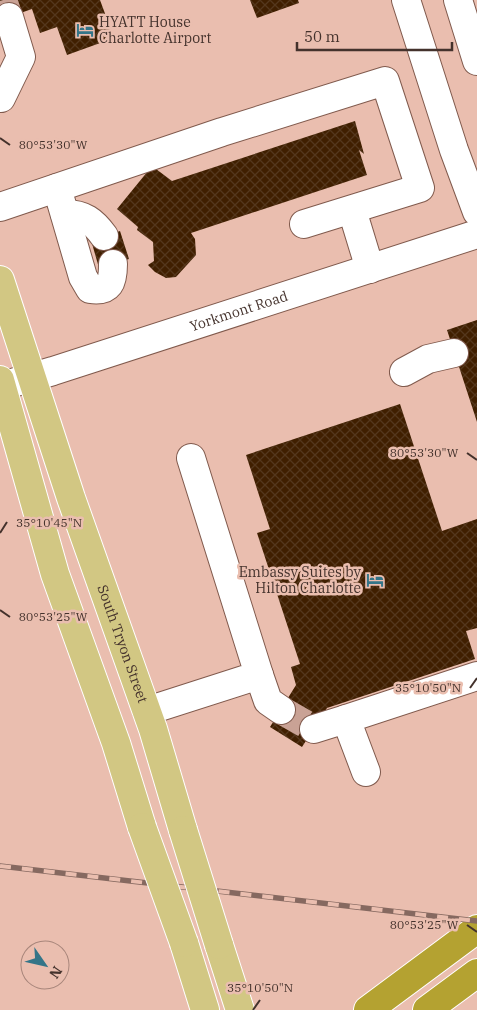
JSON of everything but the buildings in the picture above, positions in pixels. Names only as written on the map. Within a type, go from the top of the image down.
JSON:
[{"type":"highway","points":[[368,1010],[477,928]]},
{"type":"highway","points":[[427,1010],[477,974]]},
{"type":"main road","name":"South Tryon Street","points":[[0,280],[71,498],[147,711],[240,1010]]},
{"type":"main road","points":[[1,383],[55,574],[116,743],[142,827],[184,943],[205,1010]]},
{"type":"street","points":[[406,0],[471,175],[477,212]]},
{"type":"street","points":[[458,0],[477,61]]},
{"type":"street","points":[[1,98],[21,57],[9,17]]},
{"type":"street","points":[[0,207],[222,132],[385,81],[420,188],[304,224]]},
{"type":"street","points":[[57,188],[83,277],[90,289],[100,290],[108,286],[113,277],[113,264]]},
{"type":"street","points":[[352,210],[370,269]]},
{"type":"street","points":[[65,214],[75,214],[95,223],[104,236]]},
{"type":"street","name":"Yorkmont Road","points":[[1,383],[33,377],[477,234]]},
{"type":"street","points":[[404,372],[428,359],[454,353]]},
{"type":"street","points":[[191,458],[268,701],[281,710]]},
{"type":"street","points":[[147,711],[259,675]]},
{"type":"street","points":[[314,728],[477,676]]},
{"type":"street","points":[[346,719],[366,772]]},
{"type":"tunnel","points":[[3,0],[9,17]]},
{"type":"tunnel","points":[[281,710],[314,729]]},
{"type":"railway","points":[[0,866],[477,921]]},
{"type":"place","name":"HYATT House Charlotte Airport","points":[[85,30]]},
{"type":"place","name":"Embassy Suites by Hilton Charlotte","points":[[375,580]]}]
